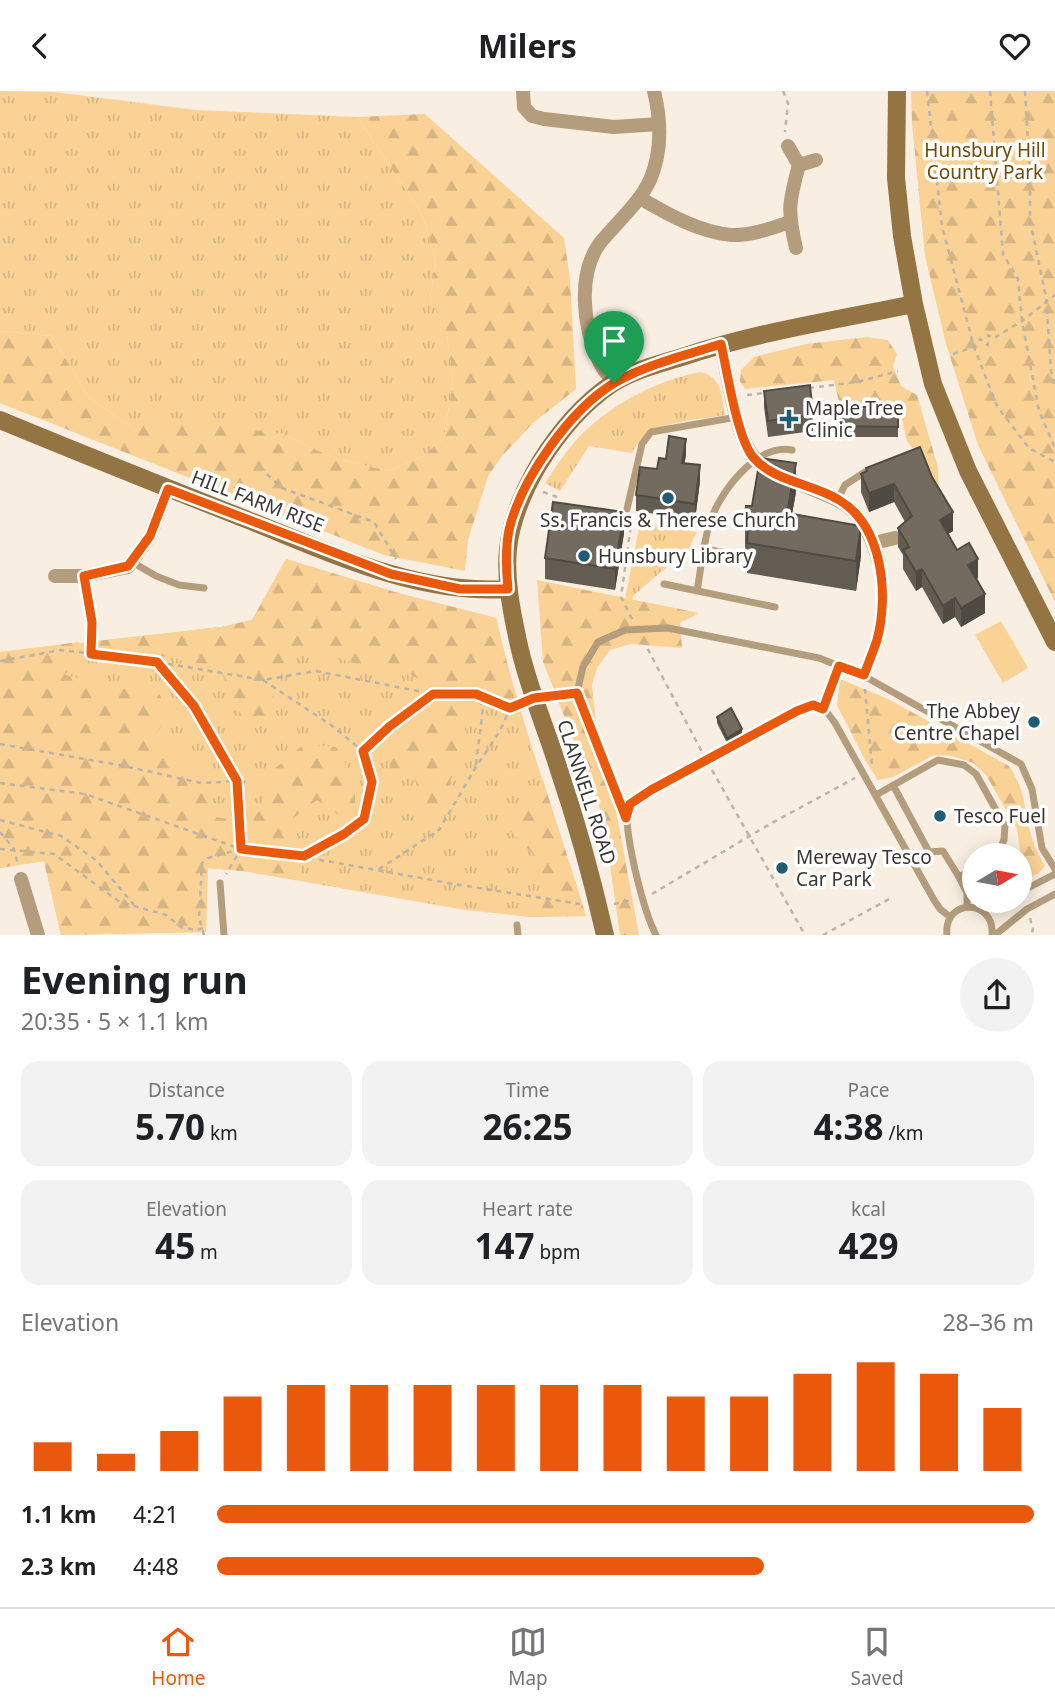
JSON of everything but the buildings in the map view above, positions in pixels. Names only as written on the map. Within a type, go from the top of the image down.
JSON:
[{"type":"street","points":[[523,91],[524,107],[532,116],[590,126],[659,124]]},
{"type":"street","points":[[614,383],[599,361],[589,331],[585,297],[588,268],[599,245],[640,198],[651,178],[659,148],[654,91]]},
{"type":"street","points":[[897,91],[897,178],[902,236],[914,304],[933,384],[968,471],[1055,642]]},
{"type":"street","points":[[530,132],[532,116]]},
{"type":"street","points":[[788,146],[799,165],[789,201],[790,222],[796,247]]},
{"type":"street","points":[[799,165],[816,160]]},
{"type":"street","points":[[640,198],[665,213],[708,230],[733,235],[759,232],[790,222]]},
{"type":"street","name":"CLANNELL ROAD","points":[[605,935],[590,866],[518,643],[508,589],[506,562],[509,529],[527,486],[552,442],[585,405],[614,383],[637,371],[721,344],[914,304]]},
{"type":"street","points":[[721,344],[737,417],[752,456],[765,467],[838,499],[857,513],[871,535],[879,562]]},
{"type":"street","name":"HILL FARM RISE","points":[[0,420],[168,489],[391,574],[460,589],[508,589]]},
{"type":"street","points":[[55,576],[84,576],[128,566],[150,536],[168,489]]},
{"type":"street","points":[[874,543],[895,538]]},
{"type":"street","points":[[22,879],[38,935]]},
{"type":"lane","points":[[627,509],[642,444],[651,432],[737,417]]},
{"type":"lane","points":[[697,591],[709,524],[723,495],[756,459],[780,447],[792,450]]},
{"type":"lane","points":[[838,499],[845,485],[865,473]]},
{"type":"lane","points":[[705,549],[733,554]]},
{"type":"lane","points":[[132,562],[156,576],[180,585],[204,588]]},
{"type":"lane","points":[[664,584],[775,607]]},
{"type":"lane","points":[[656,935],[643,898],[626,818],[577,693],[583,667],[598,642],[625,630],[668,628],[819,658],[864,675],[1021,764],[1032,789],[1042,848],[1055,872],[1032,885]]},
{"type":"lane","points":[[823,709],[839,666]]},
{"type":"lane","points":[[626,818],[630,804],[651,790],[797,711],[813,705],[823,709],[835,723],[940,909],[950,917]]},
{"type":"lane","points":[[876,795],[939,760],[964,765],[976,773],[1005,826],[1002,843]]},
{"type":"lane","points":[[893,785],[929,852],[943,851],[962,883]]},
{"type":"lane","points":[[220,883],[224,935]]},
{"type":"lane","points":[[1032,906],[1055,894]]},
{"type":"lane","points":[[947,935],[946,924],[950,917],[954,912],[962,910]]},
{"type":"lane","points":[[984,913],[990,920],[994,935],[1022,913]]},
{"type":"lane","points":[[517,925],[518,935]]},
{"type":"path","points":[[783,91],[788,103],[784,127],[788,146]]},
{"type":"path","points":[[926,91],[942,226],[974,347],[997,406],[1029,448],[1055,461]]},
{"type":"path","points":[[990,91],[1003,254],[1018,279],[1022,321],[1039,411],[1055,448]]},
{"type":"path","points":[[1025,91],[1030,220],[1046,303],[1051,371],[1055,387]]},
{"type":"path","points":[[953,354],[974,347],[980,339],[988,345],[988,335],[994,338],[1022,321],[1055,295]]},
{"type":"path","points":[[803,388],[857,382],[898,372]]},
{"type":"path","points":[[733,397],[766,393]]},
{"type":"path","points":[[267,474],[282,488],[374,522],[398,562],[391,574]]},
{"type":"path","points":[[0,783],[85,794],[241,849],[304,856],[460,885],[598,906],[643,898],[872,766],[864,675],[877,639],[881,597],[879,562]]},
{"type":"path","points":[[84,576],[92,622],[91,654]]},
{"type":"path","points":[[0,661],[61,650],[157,662],[263,680],[316,671],[433,694],[476,694],[510,708]]},
{"type":"path","points":[[157,662],[194,706],[237,781],[241,849],[220,883]]},
{"type":"path","points":[[263,680],[331,725],[363,751],[372,782],[364,819],[344,834],[304,856]]},
{"type":"path","points":[[377,870],[439,830],[500,731],[510,708],[534,698],[577,693]]},
{"type":"path","points":[[363,751],[390,726],[433,694]]},
{"type":"path","points":[[476,694],[483,708],[476,767]]},
{"type":"path","points":[[0,744],[201,783],[237,781]]},
{"type":"path","points":[[709,765],[805,935]]},
{"type":"path","points":[[0,820],[61,836],[96,860],[136,907]]},
{"type":"path","points":[[0,832],[14,849],[22,879]]},
{"type":"path","points":[[0,849],[54,853],[120,902],[166,915],[181,927],[196,930],[203,928],[204,935]]},
{"type":"path","points":[[823,935],[891,898]]},
{"type":"path","points":[[1028,913],[1034,929],[1031,935]]},
{"type":"green space","points":[[0,91],[54,92],[196,110],[357,117],[422,214],[436,263],[430,297],[447,334],[453,381],[444,438],[423,456],[388,471],[334,458],[280,433],[130,426],[89,398],[52,336],[0,331]]},
{"type":"green space","name":"Hunsbury Hill Country Park","points":[[911,91],[1055,91],[1055,602],[978,445],[946,344],[925,256]]},
{"type":"green space","points":[[425,114],[564,238],[570,279],[576,389],[533,423],[503,455],[488,476],[468,540],[465,571],[384,555],[0,403],[0,331],[52,336],[89,398],[130,426],[204,424],[280,433],[334,458],[388,471],[423,456],[444,438],[453,381],[447,335],[430,297],[436,263],[422,214],[357,117]]},
{"type":"green space","points":[[867,337],[888,340],[897,354],[893,366],[901,386],[917,395],[938,468],[939,498],[919,457],[907,441],[901,415],[887,410],[877,401],[850,406],[839,402],[834,380],[745,389],[740,381],[741,370],[754,357],[806,344]]},
{"type":"green space","points":[[700,372],[713,378],[720,388],[725,415],[660,428],[639,442],[632,453],[589,446],[560,491],[545,483],[579,437],[597,420],[653,387]]},
{"type":"green space","points":[[640,523],[697,532],[689,548],[633,596],[632,601],[625,599]]},
{"type":"green space","points":[[286,559],[398,593],[496,618],[527,730],[586,916],[530,917],[465,910],[243,871],[208,868],[206,932],[61,935],[44,861],[0,868],[0,652],[221,627],[252,620]]},
{"type":"green space","points":[[286,559],[398,593],[496,618],[515,695],[508,700],[491,691],[468,690],[458,758],[446,791],[426,817],[413,773],[390,771],[391,751],[397,741],[421,717],[433,689],[412,675],[363,667],[310,646],[282,670],[270,709],[261,722],[246,722],[233,701],[220,668],[168,657],[100,651],[96,641],[221,627],[252,620]]},
{"type":"green space","points":[[537,580],[699,613],[680,623],[682,648],[631,644],[610,650],[597,668],[592,685],[596,723],[619,786],[615,805],[639,935],[620,935],[603,816],[543,662]]},
{"type":"green space","points":[[1001,621],[1028,668],[1003,683],[975,635]]},
{"type":"green space","points":[[79,642],[76,658],[65,675],[127,689],[154,685],[162,700],[165,717],[154,738],[208,782],[208,817],[248,823],[263,806],[267,775],[303,745],[336,747],[355,780],[355,826],[317,800],[287,823],[304,881],[207,868],[206,932],[61,935],[44,861],[0,868],[0,652]]},
{"type":"green space","points":[[840,679],[888,699],[1009,766],[1019,783],[1032,839],[1045,866],[1032,876],[1032,843],[1019,843],[1017,829],[986,775],[973,763],[952,756],[934,755],[893,777],[878,780],[837,705]]},
{"type":"green space","points":[[543,780],[586,916],[530,917],[543,889],[539,860],[510,831],[524,803]]},
{"type":"place","name":"Maple Tree Clinic","points":[[789,419]]},
{"type":"place","name":"Ss. Francis & Therese Church","points":[[668,498]]},
{"type":"place","name":"Hunsbury Library","points":[[584,556]]},
{"type":"place","name":"The Abbey Centre Chapel","points":[[1034,722]]},
{"type":"place","name":"Tesco Fuel","points":[[940,816]]},
{"type":"place","name":"Mereway Tesco Car Park","points":[[782,868]]},
{"type":"route","points":[[721,344],[738,423],[752,456],[765,467],[795,482],[838,499],[857,513],[871,535],[879,562],[881,597],[877,639],[864,675],[839,666],[823,709],[813,705],[797,711],[651,790],[630,804],[626,818],[577,693],[534,698],[510,708],[476,694],[433,694],[390,726],[363,751],[372,782],[364,819],[344,834],[304,856],[241,849],[237,781],[194,706],[157,662],[91,654],[92,622],[84,576],[128,566],[150,536],[168,489],[391,574],[460,589],[508,589],[506,562],[509,529],[527,486],[552,442],[585,405],[614,383],[637,371],[721,344]]}]
